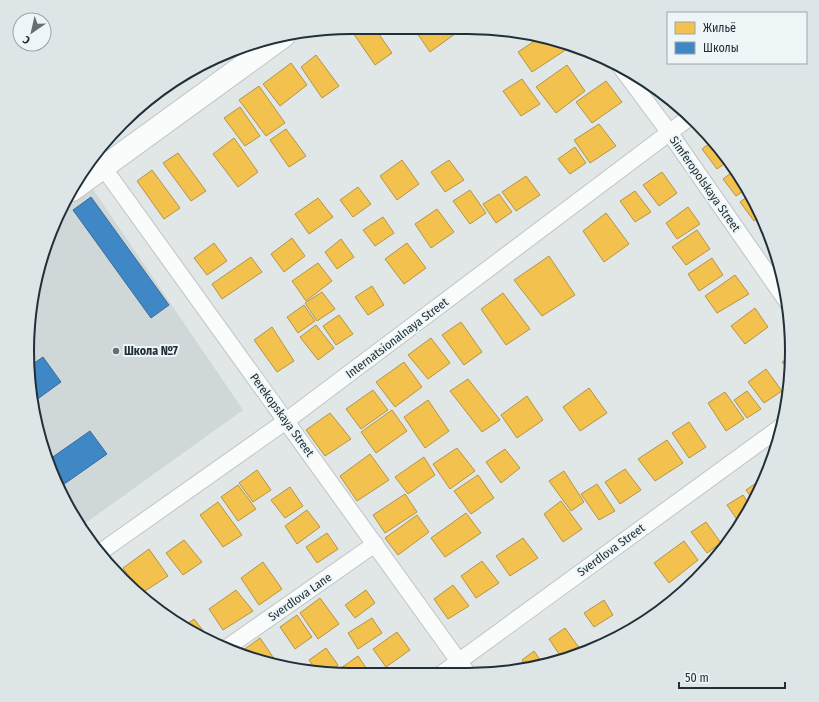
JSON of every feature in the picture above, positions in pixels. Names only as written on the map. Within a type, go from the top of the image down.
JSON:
[{"type":"main road","points":[[92,169],[99,161],[272,44]]},
{"type":"street","name":"Simferopolskaya Street","points":[[628,77],[669,132],[779,290]]},
{"type":"street","name":"Internatsionalnaya Street","points":[[104,549],[286,421],[685,121]]},
{"type":"street","name":"Perekopskaya Street","points":[[99,161],[463,668]]},
{"type":"street","name":"Sverdlova Street","points":[[448,668],[774,432]]},
{"type":"street","name":"Sverdlova Lane","points":[[231,644],[375,544]]},
{"type":"shaded area","name":"Школа №7","points":[[92,188],[243,410],[85,524],[76,510],[58,472],[45,433],[37,392],[34,351],[40,289],[51,249],[71,203]]},
{"type":"building: Жильё","points":[[354,34],[379,34],[392,53],[375,65]]},
{"type":"building: Жильё","points":[[418,34],[455,34],[430,52]]},
{"type":"building: Жильё","points":[[534,41],[566,50],[532,72],[518,52]]},
{"type":"building: Жильё","points":[[316,55],[339,86],[322,98],[301,67]]},
{"type":"building: Жильё","points":[[291,63],[307,85],[280,106],[263,84]]},
{"type":"building: Жильё","points":[[567,65],[585,91],[556,113],[536,87]]},
{"type":"building: Жильё","points":[[522,79],[540,104],[521,116],[503,91]]},
{"type":"building: Жильё","points":[[606,81],[622,102],[592,123],[576,102]]},
{"type":"building: Жильё","points":[[259,86],[285,123],[266,136],[239,100]]},
{"type":"building: Жильё","points":[[240,107],[260,136],[245,146],[224,118]]},
{"type":"building: Жильё","points":[[599,124],[616,146],[590,163],[574,140]]},
{"type":"building: Жильё","points":[[286,129],[306,156],[289,167],[270,140]]},
{"type":"building: Жильё","points":[[234,138],[258,172],[238,187],[213,154]]},
{"type":"building: Жильё","points":[[708,144],[724,164],[717,169],[702,149]]},
{"type":"building: Жильё","points":[[575,147],[586,163],[570,174],[558,159]]},
{"type":"building: Жильё","points":[[178,153],[206,191],[191,201],[163,163]]},
{"type":"building: Жильё","points":[[402,160],[419,184],[397,200],[380,176]]},
{"type":"building: Жильё","points":[[449,160],[464,180],[445,192],[431,172]]},
{"type":"building: Жильё","points":[[152,170],[180,208],[164,219],[137,181]]},
{"type":"building: Жильё","points":[[662,172],[677,193],[659,206],[643,185]]},
{"type":"building: Жильё","points":[[731,173],[742,192],[736,196],[723,179]]},
{"type":"building: Жильё","points":[[526,176],[540,195],[516,211],[502,192]]},
{"type":"building: Жильё","points":[[358,187],[371,204],[353,217],[340,200]]},
{"type":"building: Жильё","points":[[470,190],[486,213],[470,224],[453,201]]},
{"type":"building: Жильё","points":[[635,191],[651,212],[635,222],[620,201]]},
{"type":"building: Жильё","points":[[499,194],[512,212],[496,223],[483,204]]},
{"type":"building: Жильё","points":[[318,198],[333,217],[309,234],[295,214]]},
{"type":"building: Жильё","points":[[746,198],[756,220],[754,221],[740,202]]},
{"type":"building: Жильё","points":[[688,207],[700,224],[677,239],[666,223]]},
{"type":"building: Жильё","points":[[437,209],[454,232],[431,248],[415,224]]},
{"type":"building: Жильё","points":[[606,213],[629,244],[604,262],[583,231]]},
{"type":"building: Жильё","points":[[383,217],[394,233],[375,246],[363,230]]},
{"type":"building: Жильё","points":[[697,230],[710,249],[686,265],[672,247]]},
{"type":"building: Жильё","points":[[292,238],[305,256],[284,272],[271,254]]},
{"type":"building: Жильё","points":[[341,239],[354,257],[337,269],[325,252]]},
{"type":"building: Жильё","points":[[214,243],[227,261],[207,275],[194,258]]},
{"type":"building: Жильё","points":[[407,243],[426,268],[404,284],[385,259]]},
{"type":"building: Жильё","points":[[549,256],[575,295],[542,316],[514,280]]},
{"type":"building: Жильё","points":[[251,257],[262,272],[222,299],[212,284]]},
{"type":"building: Жильё","points":[[712,258],[723,275],[699,291],[688,274]]},
{"type":"building: Жильё","points":[[318,263],[332,281],[306,301],[292,281]]},
{"type":"building: Жильё","points":[[735,275],[749,294],[717,313],[705,296]]},
{"type":"building: Жильё","points":[[372,286],[384,305],[368,315],[355,297]]},
{"type":"building: Жильё","points":[[322,292],[335,309],[317,321],[305,303]]},
{"type":"building: Жильё","points":[[503,293],[530,329],[506,345],[481,309]]},
{"type":"building: Жильё","points":[[304,305],[315,321],[298,333],[287,317]]},
{"type":"building: Жильё","points":[[755,308],[768,327],[745,344],[731,326]]},
{"type":"building: Жильё","points":[[339,315],[353,334],[336,345],[323,326]]},
{"type":"building: Жильё","points":[[461,322],[482,352],[464,365],[442,335]]},
{"type":"building: Жильё","points":[[316,325],[334,348],[318,360],[300,337]]},
{"type":"building: Жильё","points":[[272,327],[294,361],[277,372],[254,340]]},
{"type":"building: Жильё","points":[[431,338],[450,363],[428,379],[408,355]]},
{"type":"building: Жильё","points":[[404,362],[422,387],[395,407],[376,382]]},
{"type":"building: Жильё","points":[[766,369],[782,391],[764,403],[748,382]]},
{"type":"building: Жильё","points":[[468,379],[500,420],[482,432],[450,391]]},
{"type":"building: Жильё","points":[[589,388],[607,413],[580,431],[563,407]]},
{"type":"building: Жильё","points":[[373,390],[388,410],[361,429],[346,409]]},
{"type":"building: Жильё","points":[[747,391],[761,409],[747,418],[734,400]]},
{"type":"building: Жильё","points":[[725,392],[744,419],[726,431],[708,403]]},
{"type":"building: Жильё","points":[[527,396],[543,420],[517,438],[501,415]]},
{"type":"building: Жильё","points":[[428,400],[449,431],[425,448],[404,417]]},
{"type":"building: Жильё","points":[[392,410],[407,431],[376,453],[361,432]]},
{"type":"building: Жильё","points":[[330,413],[351,439],[325,456],[306,430]]},
{"type":"building: Жильё","points":[[689,422],[706,447],[689,458],[672,433]]},
{"type":"building: Жильё","points":[[667,440],[683,463],[655,481],[638,459]]},
{"type":"building: Жильё","points":[[457,448],[475,471],[450,489],[433,464]]},
{"type":"building: Жильё","points":[[505,449],[520,468],[501,483],[486,462]]},
{"type":"building: Жильё","points":[[370,454],[389,480],[357,501],[340,476]]},
{"type":"building: Жильё","points":[[424,457],[435,475],[408,494],[395,477]]},
{"type":"building: Жильё","points":[[625,469],[641,490],[620,504],[605,482]]},
{"type":"building: Жильё","points":[[257,470],[271,490],[253,502],[239,483]]},
{"type":"building: Жильё","points":[[564,471],[584,502],[571,511],[549,481]]},
{"type":"building: Жильё","points":[[478,475],[494,498],[471,514],[454,491]]},
{"type":"building: Жильё","points":[[756,483],[750,495],[746,490]]},
{"type":"building: Жильё","points":[[597,484],[615,511],[599,520],[581,494]]},
{"type":"building: Жильё","points":[[238,485],[256,509],[238,521],[221,497]]},
{"type":"building: Жильё","points":[[290,487],[303,506],[285,518],[271,500]]},
{"type":"building: Жильё","points":[[405,494],[417,512],[385,533],[373,515]]},
{"type":"building: Жильё","points":[[743,495],[747,501],[737,519],[727,505]]},
{"type":"building: Жильё","points":[[561,501],[582,529],[563,542],[544,514]]},
{"type":"building: Жильё","points":[[218,502],[242,535],[223,547],[200,515]]},
{"type":"building: Жильё","points":[[307,510],[320,527],[297,544],[285,526]]},
{"type":"building: Жильё","points":[[466,513],[481,533],[445,557],[431,538]]},
{"type":"building: Жильё","points":[[417,515],[429,532],[398,555],[385,538]]},
{"type":"building: Жильё","points":[[706,522],[720,542],[707,553],[691,532]]},
{"type":"building: Жильё","points":[[327,533],[338,549],[317,563],[306,547]]},
{"type":"building: Жильё","points":[[523,538],[538,558],[510,576],[496,556]]},
{"type":"building: Жильё","points":[[184,540],[202,562],[183,575],[166,553]]},
{"type":"building: Жильё","points":[[684,541],[698,560],[669,583],[654,563]]},
{"type":"building: Жильё","points":[[149,549],[168,576],[145,591],[132,579],[123,568]]},
{"type":"building: Жильё","points":[[482,561],[499,583],[476,598],[461,576]]},
{"type":"building: Жильё","points":[[263,562],[282,589],[259,605],[241,578]]},
{"type":"building: Жильё","points":[[453,585],[469,606],[448,619],[434,599]]},
{"type":"building: Жильё","points":[[236,590],[253,611],[223,630],[209,609]]},
{"type":"building: Жильё","points":[[366,590],[375,603],[355,618],[345,605]]},
{"type":"building: Жильё","points":[[320,598],[339,624],[318,639],[300,613]]},
{"type":"building: Жильё","points":[[604,600],[613,615],[594,627],[584,613]]},
{"type":"building: Жильё","points":[[297,615],[312,637],[295,649],[280,627]]},
{"type":"building: Жильё","points":[[372,618],[382,633],[358,649],[348,633]]},
{"type":"building: Жильё","points":[[194,619],[204,632],[192,626],[188,623]]},
{"type":"building: Жильё","points":[[565,628],[579,648],[559,654],[549,639]]},
{"type":"building: Жильё","points":[[397,632],[410,650],[386,667],[373,649]]},
{"type":"building: Жильё","points":[[260,638],[274,658],[249,651],[244,649]]},
{"type":"building: Жильё","points":[[326,648],[338,665],[335,667],[312,665],[309,660]]},
{"type":"building: Жильё","points":[[534,651],[540,660],[524,663],[522,660]]},
{"type":"building: Жильё","points":[[358,656],[366,668],[351,668],[342,668]]},
{"type":"building: Школы","points":[[91,197],[169,305],[151,318],[73,210]]},
{"type":"building: Школы","points":[[43,357],[61,382],[38,399],[35,372],[35,363]]},
{"type":"building: Школы","points":[[90,431],[107,454],[64,484],[53,457]]},
{"type":"place","name":"Школа №7","points":[[116,351]]}]
